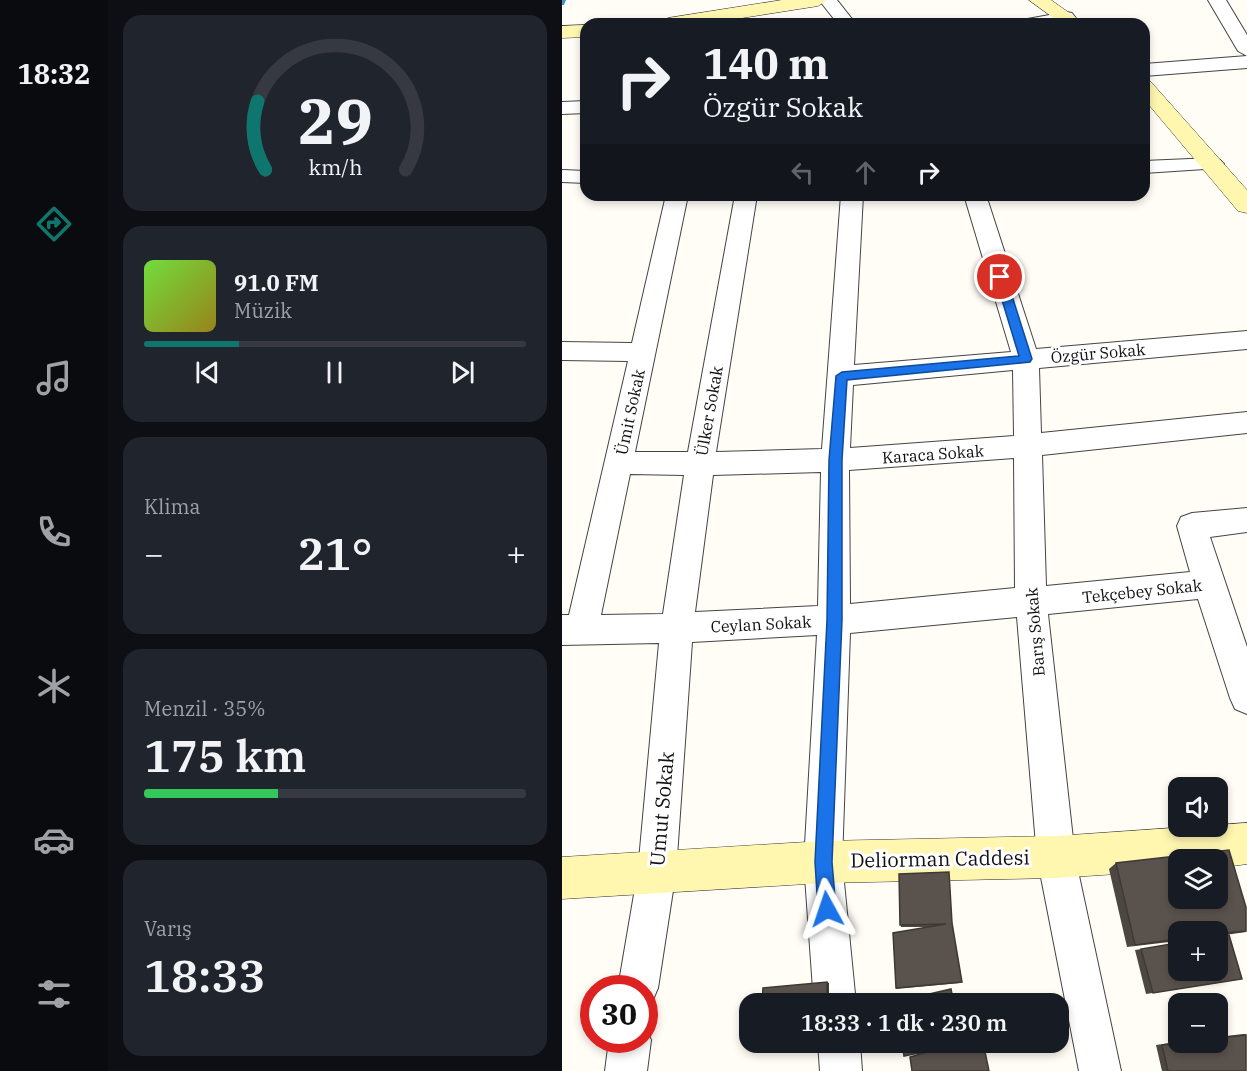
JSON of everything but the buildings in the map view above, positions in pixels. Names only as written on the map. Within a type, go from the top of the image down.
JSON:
[{"type":"street","points":[[721,18],[818,0]]},
{"type":"street","points":[[828,0],[842,18]]},
{"type":"street","points":[[1217,0],[1246,51]]},
{"type":"street","points":[[1042,1],[1067,18]]},
{"type":"street","points":[[562,32],[580,31]]},
{"type":"street","points":[[1150,70],[1246,62]]},
{"type":"street","points":[[1150,93],[1246,204]]},
{"type":"street","points":[[562,108],[580,107]]},
{"type":"street","points":[[1150,166],[1213,164]]},
{"type":"street","points":[[562,176],[580,177]]},
{"type":"street","name":"Ümit Sokak","points":[[572,630],[618,463],[676,201]]},
{"type":"street","name":"Ülker Sokak","points":[[677,628],[700,465],[745,201]]},
{"type":"street","points":[[834,993],[823,862],[834,620],[835,460],[852,201]]},
{"type":"street","name":"Barış Sokak","points":[[977,201],[1026,359],[1031,602],[1056,857],[1100,1071]]},
{"type":"street","name":"Özgür Sokak","points":[[842,376],[1246,340]]},
{"type":"street","points":[[562,351],[643,351]]},
{"type":"street","name":"Karaca Sokak","points":[[618,463],[700,465],[835,460],[1028,448],[1246,422]]},
{"type":"street","name":"Tekçebey Sokak","points":[[1031,602],[1209,584],[1192,526],[1246,520]]},
{"type":"street","points":[[1209,584],[1237,640],[1246,698]]},
{"type":"street","name":"Ceylan Sokak","points":[[572,630],[677,628],[834,620],[1031,602]]},
{"type":"street","name":"Umut Sokak","points":[[640,975],[656,871],[677,628]]},
{"type":"street","name":"Deliorman Caddesi","points":[[562,878],[823,862],[1233,856]]},
{"type":"street","points":[[626,1071],[629,1053]]},
{"type":"street","points":[[840,1053],[841,1071]]},
{"type":"waterway","points":[[562,4],[564,0]]},
{"type":"route","points":[[827,909],[823,862],[834,620],[835,460],[842,376],[1026,359],[1000,277]]}]
